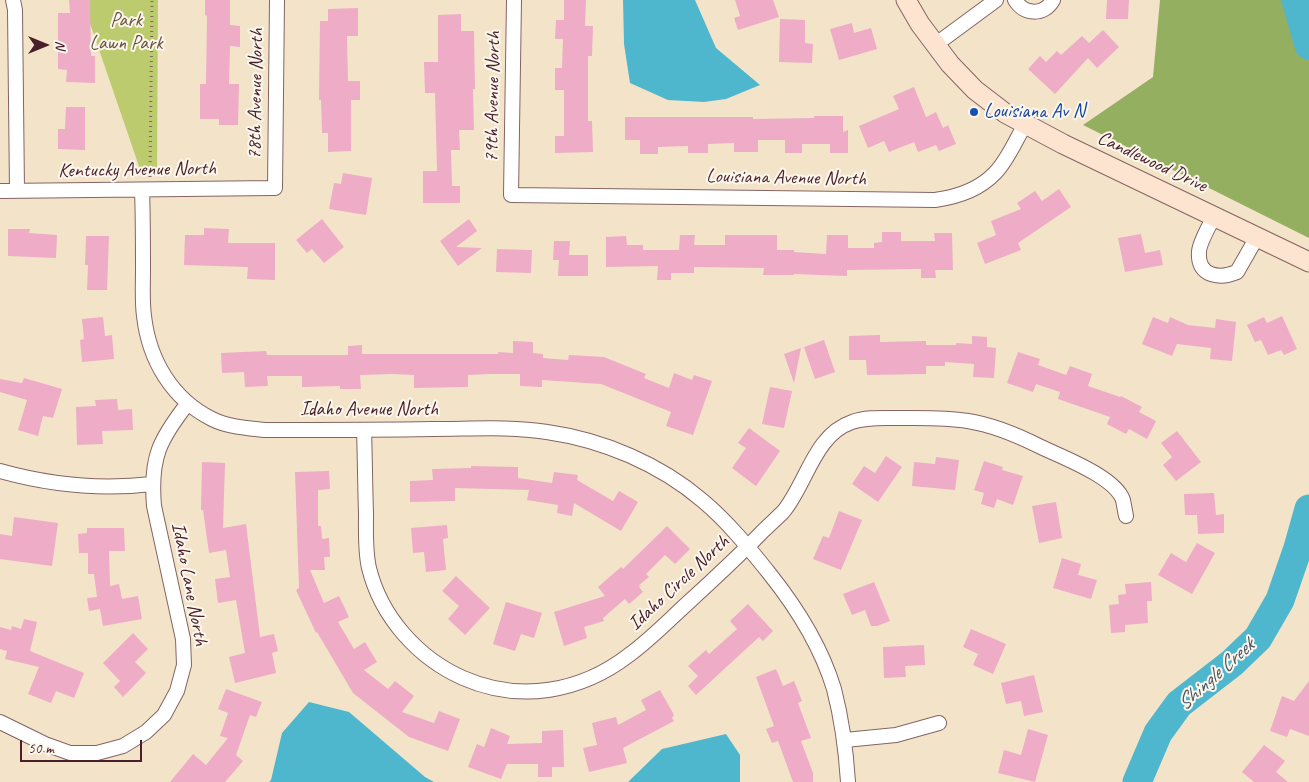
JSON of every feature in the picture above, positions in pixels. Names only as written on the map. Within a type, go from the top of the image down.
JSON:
[{"type":"street","points":[[13,0],[15,10],[17,191]]},
{"type":"street","name":"78th Avenue North","points":[[275,188],[277,0]]},
{"type":"street","name":"79th Avenue North","points":[[511,195],[514,0]]},
{"type":"street","name":"Candlewood Drive","points":[[906,0],[920,24],[950,64],[976,90],[1005,113],[1063,144],[1309,262]]},
{"type":"street","points":[[935,45],[996,0]]},
{"type":"street","points":[[1015,0],[1024,10],[1033,12],[1047,8],[1053,0]]},
{"type":"street","name":"Louisiana Avenue North","points":[[511,195],[935,200],[957,197],[977,187],[995,173],[1026,123]]},
{"type":"street","name":"Kentucky Avenue North","points":[[0,191],[275,188]]},
{"type":"street","name":"Idaho Avenue North","points":[[142,190],[143,314],[148,339],[157,364],[171,388],[188,403],[213,420],[238,427],[264,430],[503,429],[546,432],[588,440],[629,455],[668,476],[703,500],[747,547],[792,602],[816,643],[833,688],[845,740],[848,782]]},
{"type":"street","points":[[1214,216],[1199,250],[1200,262],[1205,271],[1216,276],[1227,276],[1238,272],[1257,237]]},
{"type":"street","name":"Idaho Lane North","points":[[0,722],[45,744],[70,753],[97,753],[123,746],[146,732],[164,715],[176,691],[184,665],[183,639],[154,506],[152,484],[154,464],[161,443],[171,424],[188,403]]},
{"type":"street","name":"Idaho Circle North","points":[[364,430],[369,568],[381,599],[397,627],[419,652],[446,671],[476,684],[508,691],[540,691],[573,686],[603,672],[630,654],[733,562],[784,511],[800,486],[822,443],[835,430],[853,421],[872,418],[943,418],[969,421],[994,427],[1019,436],[1092,471],[1109,483],[1122,498],[1126,516]]},
{"type":"street","points":[[0,472],[39,482],[96,487],[126,487],[152,484]]},
{"type":"street","points":[[845,740],[896,735],[939,723]]},
{"type":"path","points":[[142,190],[150,176],[152,0]]},
{"type":"green space","name":"Park Lawn Park","points":[[82,0],[158,0],[157,175],[142,175]]},
{"type":"green space","points":[[1160,0],[1309,0],[1309,238],[1083,125],[1153,77]]},
{"type":"water","points":[[623,0],[695,0],[716,48],[760,85],[726,99],[704,102],[668,100],[630,83],[624,44]]},
{"type":"water","points":[[309,702],[349,712],[425,777],[434,782],[269,782],[282,733]]},
{"type":"water","points":[[726,734],[740,755],[740,782],[628,782],[662,749]]},
{"type":"building","points":[[69,0],[90,0],[91,56],[95,56],[95,83],[66,82],[67,70],[58,69],[58,13],[70,13]]},
{"type":"building","points":[[205,0],[230,0],[230,25],[240,26],[240,47],[230,46],[229,84],[239,84],[238,125],[219,125],[219,119],[200,119],[200,84],[206,84],[207,16],[205,15]]},
{"type":"building","points":[[564,0],[586,0],[585,26],[593,26],[592,56],[588,56],[588,121],[592,121],[593,152],[555,153],[555,136],[564,136],[564,90],[555,90],[555,68],[562,68],[563,39],[555,39],[556,20],[564,20]]},
{"type":"building","points":[[735,0],[773,0],[779,17],[738,30],[734,18],[740,16]]},
{"type":"building","points":[[1107,0],[1129,0],[1128,19],[1106,19]]},
{"type":"building","points":[[358,8],[358,36],[347,36],[348,81],[360,81],[360,100],[351,100],[351,151],[328,152],[328,133],[322,133],[321,100],[319,100],[320,21],[328,21],[328,9]]},
{"type":"building","points":[[461,14],[461,31],[474,31],[475,89],[473,89],[474,130],[459,130],[460,150],[451,150],[452,186],[460,186],[460,203],[423,203],[423,171],[437,171],[435,93],[425,93],[424,62],[438,62],[438,15]]},
{"type":"building","points":[[780,19],[805,20],[805,43],[813,44],[812,63],[779,62]]},
{"type":"building","points":[[852,23],[854,33],[871,28],[877,49],[839,60],[830,29]]},
{"type":"building","points":[[1103,30],[1119,47],[1097,68],[1088,58],[1055,94],[1028,69],[1040,56],[1046,62],[1057,51],[1061,55],[1082,36],[1089,43]]},
{"type":"building","points":[[914,87],[926,117],[936,112],[943,128],[948,125],[956,144],[939,151],[936,145],[918,152],[914,142],[889,152],[884,141],[868,148],[859,126],[899,109],[893,96]]},
{"type":"building","points":[[66,107],[85,107],[85,150],[58,149],[58,129],[65,129]]},
{"type":"building","points":[[814,116],[843,116],[843,132],[848,130],[848,153],[830,153],[830,144],[802,144],[802,153],[785,153],[785,140],[758,140],[758,152],[734,152],[734,143],[708,144],[708,153],[688,153],[688,146],[658,147],[658,154],[640,154],[640,140],[625,140],[625,117],[753,117],[753,119],[814,118]]},
{"type":"building","points":[[343,173],[372,178],[366,215],[329,209],[334,183],[341,184]]},
{"type":"building","points":[[1059,189],[1071,207],[1018,243],[1021,250],[985,264],[977,243],[996,235],[991,221],[1021,209],[1017,203],[1035,191],[1042,201]]},
{"type":"building","points":[[322,219],[344,247],[324,263],[312,249],[307,253],[296,240]]},
{"type":"building","points":[[469,219],[477,231],[456,247],[482,248],[458,266],[440,241]]},
{"type":"building","points":[[204,228],[229,229],[228,243],[275,243],[275,280],[247,279],[248,267],[184,265],[185,235],[204,235]]},
{"type":"building","points":[[8,229],[30,229],[29,233],[57,235],[56,258],[8,256]]},
{"type":"building","points":[[882,232],[901,232],[901,241],[935,241],[934,233],[952,233],[953,270],[935,270],[936,278],[921,278],[921,269],[847,270],[847,276],[763,275],[764,268],[694,267],[694,273],[671,273],[671,280],[657,280],[658,266],[606,267],[606,237],[626,236],[627,245],[643,245],[643,250],[679,250],[680,235],[695,235],[694,245],[725,245],[725,235],[777,235],[777,250],[826,254],[827,235],[848,235],[848,248],[874,248],[874,243],[882,242]]},
{"type":"building","points":[[1141,234],[1145,253],[1160,250],[1163,265],[1125,272],[1118,238]]},
{"type":"building","points":[[86,236],[109,236],[107,290],[87,290],[88,265],[85,265]]},
{"type":"building","points":[[554,241],[570,241],[569,255],[588,255],[588,276],[558,276],[559,260],[553,260]]},
{"type":"building","points":[[497,249],[532,250],[531,273],[496,272]]},
{"type":"building","points":[[1282,316],[1297,349],[1284,355],[1281,350],[1268,355],[1261,340],[1255,342],[1247,325],[1264,317],[1267,323]]},
{"type":"building","points":[[103,317],[105,336],[112,335],[114,359],[82,362],[80,340],[84,339],[82,319]]},
{"type":"building","points":[[1153,317],[1168,323],[1170,317],[1188,325],[1215,328],[1216,319],[1236,322],[1232,361],[1210,359],[1211,348],[1177,344],[1172,356],[1142,344]]},
{"type":"building","points":[[880,335],[880,342],[926,341],[926,345],[972,344],[972,336],[987,337],[987,347],[996,348],[994,378],[973,377],[974,364],[945,362],[945,366],[926,366],[926,374],[867,375],[866,360],[849,360],[849,336]]},
{"type":"building","points":[[824,340],[835,372],[815,379],[804,347]]},
{"type":"building","points":[[513,341],[533,342],[533,353],[543,354],[543,358],[568,360],[569,355],[604,357],[646,374],[644,378],[669,388],[674,373],[692,380],[694,375],[712,381],[693,435],[666,426],[671,412],[601,384],[542,380],[542,387],[520,386],[520,374],[491,374],[468,375],[468,387],[414,388],[414,375],[391,374],[360,375],[361,389],[340,389],[340,386],[302,387],[302,376],[267,376],[268,386],[245,387],[244,372],[222,373],[221,353],[266,351],[267,355],[348,355],[348,346],[362,345],[362,354],[498,354],[498,352],[513,353]]},
{"type":"building","points":[[801,348],[794,383],[784,354]]},
{"type":"building","points":[[1018,352],[1040,359],[1038,365],[1066,375],[1070,366],[1092,374],[1088,386],[1121,396],[1142,407],[1139,412],[1156,421],[1147,439],[1129,429],[1126,434],[1107,424],[1110,417],[1058,399],[1060,392],[1036,384],[1033,392],[1007,383]]},
{"type":"building","points":[[24,378],[62,389],[53,418],[43,416],[38,436],[18,430],[27,400],[0,392],[0,379],[22,383]]},
{"type":"building","points":[[770,387],[792,391],[784,428],[762,424]]},
{"type":"building","points":[[117,399],[118,410],[132,409],[133,430],[102,431],[103,444],[77,445],[76,407],[96,406],[95,400]]},
{"type":"building","points":[[749,428],[780,451],[756,486],[732,468],[746,448],[738,443]]},
{"type":"building","points":[[1177,431],[1201,462],[1176,481],[1163,465],[1172,457],[1161,443]]},
{"type":"building","points":[[886,456],[902,467],[878,502],[852,484],[864,466],[875,473]]},
{"type":"building","points":[[936,457],[959,460],[955,490],[912,486],[914,462],[935,464]]},
{"type":"building","points":[[984,461],[1003,467],[1002,470],[1023,476],[1013,505],[997,499],[994,508],[981,504],[984,493],[974,490]]},
{"type":"building","points":[[202,462],[225,463],[223,528],[246,524],[260,637],[274,634],[278,651],[272,653],[276,673],[235,683],[229,657],[245,653],[236,600],[218,603],[215,579],[230,577],[226,550],[209,553],[203,510],[201,510]]},
{"type":"building","points":[[471,466],[518,467],[518,478],[552,483],[554,472],[578,475],[577,480],[613,501],[619,491],[638,502],[621,531],[574,503],[572,516],[557,513],[558,505],[527,500],[529,490],[455,488],[455,501],[410,502],[410,481],[433,480],[432,469],[471,468]]},
{"type":"building","points":[[329,471],[330,489],[318,490],[318,526],[321,526],[322,539],[329,538],[330,557],[324,557],[325,570],[310,570],[324,603],[339,596],[349,617],[338,622],[354,649],[365,642],[377,662],[364,670],[388,689],[395,681],[414,696],[402,712],[434,723],[439,711],[460,719],[448,751],[409,737],[353,693],[316,633],[296,590],[299,588],[295,472]]},
{"type":"building","points":[[1214,493],[1216,515],[1224,514],[1224,533],[1198,534],[1197,515],[1185,515],[1184,494]]},
{"type":"building","points":[[1056,502],[1062,538],[1039,543],[1032,506]]},
{"type":"building","points":[[839,511],[862,520],[841,570],[813,559],[823,536],[829,538]]},
{"type":"building","points":[[14,517],[58,523],[52,566],[0,559],[0,534],[12,536]]},
{"type":"building","points":[[447,525],[448,538],[443,539],[446,570],[426,572],[424,552],[413,553],[411,528]]},
{"type":"building","points":[[667,526],[690,549],[675,564],[665,555],[646,574],[649,577],[638,586],[642,585],[639,587],[643,592],[629,604],[625,599],[603,618],[604,621],[584,627],[587,638],[564,646],[554,612],[605,596],[598,587],[621,567],[623,569]]},
{"type":"building","points":[[87,528],[124,528],[125,551],[109,551],[110,586],[119,584],[122,599],[138,596],[142,619],[103,626],[100,609],[89,611],[87,598],[97,597],[94,574],[88,574],[88,553],[79,553],[78,534],[87,533]]},
{"type":"building","points":[[1197,543],[1215,553],[1192,594],[1158,575],[1171,553],[1186,562]]},
{"type":"building","points":[[1062,558],[1081,564],[1078,575],[1097,580],[1091,599],[1053,588]]},
{"type":"building","points":[[456,576],[490,608],[465,635],[448,619],[459,606],[442,591]]},
{"type":"building","points":[[874,582],[890,621],[877,626],[871,626],[865,610],[852,615],[843,594]]},
{"type":"building","points":[[1151,582],[1152,601],[1147,601],[1148,623],[1125,625],[1125,632],[1111,633],[1109,605],[1119,604],[1118,595],[1126,594],[1125,584]]},
{"type":"building","points":[[506,602],[542,613],[534,638],[521,634],[515,651],[493,644]]},
{"type":"building","points":[[748,604],[773,631],[763,641],[759,637],[696,695],[688,686],[698,676],[688,666],[706,650],[709,654],[737,629],[730,621]]},
{"type":"building","points":[[24,619],[37,622],[30,651],[84,673],[74,698],[56,691],[51,703],[28,694],[39,667],[5,659],[7,651],[0,649],[0,627],[11,630],[12,626],[21,629]]},
{"type":"building","points":[[971,629],[1006,644],[993,674],[973,665],[978,654],[963,647]]},
{"type":"building","points":[[133,633],[148,649],[135,662],[146,673],[123,697],[114,687],[120,681],[103,663]]},
{"type":"building","points":[[924,645],[925,665],[905,666],[906,677],[884,678],[883,647]]},
{"type":"building","points":[[776,669],[783,686],[794,681],[802,701],[798,703],[811,738],[801,741],[813,773],[813,782],[793,782],[778,741],[772,743],[766,729],[774,726],[756,677]]},
{"type":"building","points":[[1034,675],[1043,712],[1024,716],[1021,701],[1006,704],[1001,683]]},
{"type":"building","points":[[1309,681],[1309,736],[1290,729],[1287,737],[1270,731],[1282,696],[1294,701]]},
{"type":"building","points":[[226,689],[262,702],[256,717],[250,715],[236,755],[243,761],[225,782],[170,782],[193,754],[206,765],[228,738],[220,736],[228,713],[218,709]]},
{"type":"building","points":[[660,690],[674,715],[672,718],[674,721],[623,748],[627,763],[589,772],[583,748],[597,745],[592,723],[616,717],[618,725],[646,710],[641,700]]},
{"type":"building","points":[[491,728],[510,736],[507,744],[542,743],[542,731],[563,730],[564,767],[552,767],[552,777],[538,777],[538,764],[507,764],[501,779],[468,767],[477,744],[484,747]]},
{"type":"building","points":[[1028,729],[1048,735],[1035,782],[998,773],[1004,750],[1021,755]]},
{"type":"building","points":[[1264,745],[1285,761],[1276,772],[1288,782],[1254,782],[1242,772]]},
{"type":"waterway","name":"Shingle Creek","points":[[1296,0],[1309,45]]},
{"type":"waterway","name":"Shingle Creek","points":[[1137,782],[1158,733],[1179,704],[1232,663],[1258,638],[1280,600],[1309,509]]},
{"type":"place","name":"Louisiana Av N","points":[[974,112]]}]
